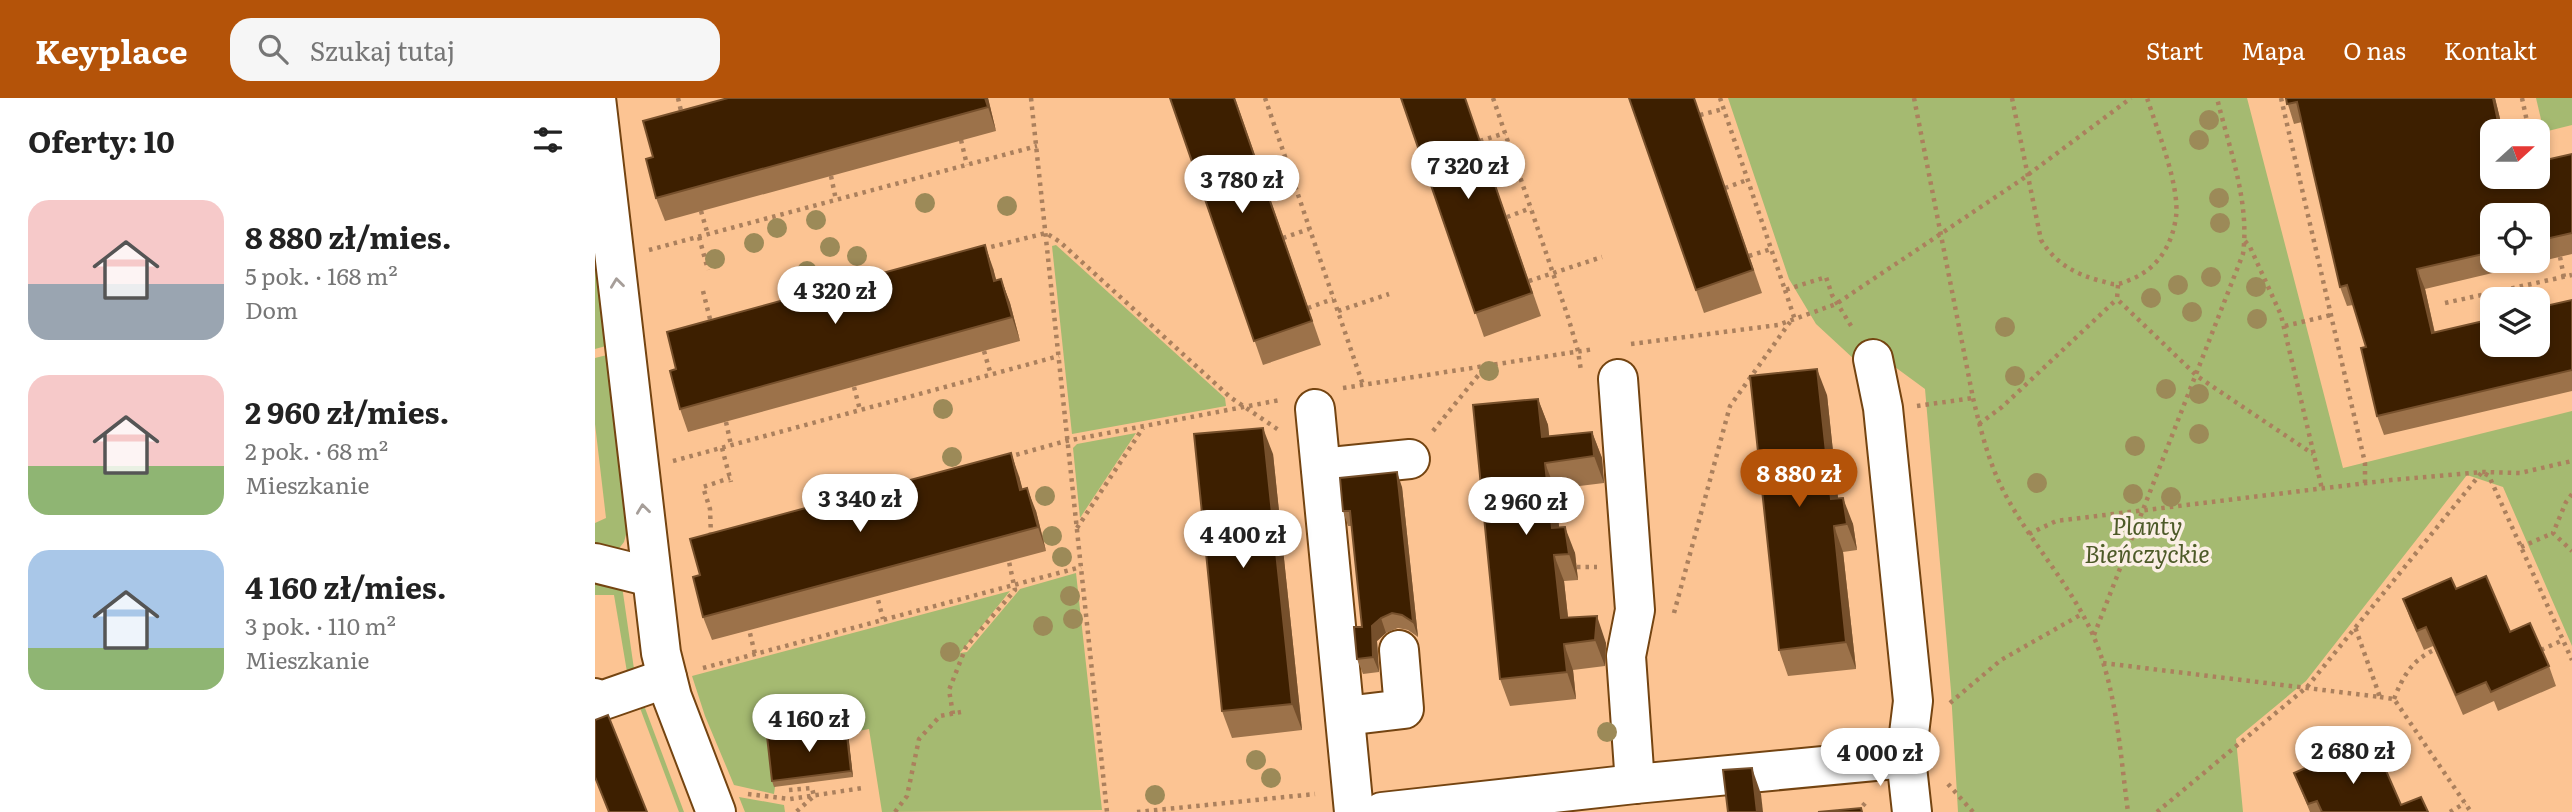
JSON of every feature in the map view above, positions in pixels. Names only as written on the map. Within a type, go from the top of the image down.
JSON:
[{"type":"street","points":[[596,98],[650,565],[667,678],[729,803]]},
{"type":"street","points":[[1614,358],[1635,610],[1626,656],[1635,784]]},
{"type":"street","points":[[1873,359],[1883,408],[1913,701],[1908,742],[1912,812]]},
{"type":"street","points":[[1354,812],[1316,420],[1410,459]]},
{"type":"street","points":[[595,563],[650,565]]},
{"type":"street","points":[[1345,716],[1404,709],[1399,650]]},
{"type":"street","points":[[595,698],[598,702],[667,678]]},
{"type":"street","points":[[1382,812],[1635,784],[1908,742]]},
{"type":"path","points":[[678,98],[681,111]]},
{"type":"path","points":[[1031,98],[1107,812]]},
{"type":"path","points":[[1265,98],[1363,384]]},
{"type":"path","points":[[1493,98],[1578,351]]},
{"type":"path","points":[[1674,614],[1730,406],[1793,321],[1786,290],[1720,98]]},
{"type":"path","points":[[1914,98],[1979,424],[2005,495],[2083,614],[2093,636],[2111,693],[2128,812]]},
{"type":"path","points":[[2012,98],[2039,233],[2050,254],[2074,272],[2118,285],[2139,276],[2157,262],[2172,235],[2176,214],[2176,193],[2147,98]]},
{"type":"path","points":[[974,251],[1046,233],[1060,242],[1243,408],[1298,442],[1316,420],[1363,384],[1578,351],[1614,358],[1778,325],[1836,304],[2028,175],[2131,98]]},
{"type":"path","points":[[2093,636],[2197,376],[2239,265],[2245,240],[2239,187],[2217,98]]},
{"type":"path","points":[[2281,98],[2365,463],[2365,483]]},
{"type":"path","points":[[2522,98],[2526,119]]},
{"type":"path","points":[[669,114],[693,108]]},
{"type":"path","points":[[1700,115],[1723,108]]},
{"type":"path","points":[[1480,141],[1505,133]]},
{"type":"path","points":[[961,140],[967,165]]},
{"type":"path","points":[[614,260],[1037,146]]},
{"type":"path","points":[[1259,168],[1286,159]]},
{"type":"path","points":[[831,176],[836,200]]},
{"type":"path","points":[[1725,188],[1748,180]]},
{"type":"path","points":[[1507,217],[1531,208]]},
{"type":"path","points":[[701,211],[708,235]]},
{"type":"path","points":[[1283,237],[1309,229]]},
{"type":"path","points":[[699,237],[708,270]]},
{"type":"path","points":[[2245,240],[2284,326],[2322,489]]},
{"type":"path","points":[[1749,256],[1771,248]]},
{"type":"path","points":[[1529,281],[1602,257]]},
{"type":"path","points":[[2560,257],[2564,277]]},
{"type":"path","points":[[2445,303],[2572,275]]},
{"type":"path","points":[[1786,290],[1826,276],[1836,304],[1873,359]]},
{"type":"path","points":[[1979,424],[2002,407],[2117,299],[2118,285]]},
{"type":"path","points":[[698,326],[711,323],[703,291]]},
{"type":"path","points":[[1338,311],[1389,294]]},
{"type":"path","points":[[1308,308],[1333,299]]},
{"type":"path","points":[[2117,299],[2197,376],[2313,454]]},
{"type":"path","points":[[2284,326],[2331,315]]},
{"type":"path","points":[[984,351],[991,374]]},
{"type":"path","points":[[639,470],[1059,356]]},
{"type":"path","points":[[1438,425],[1486,366]]},
{"type":"path","points":[[854,387],[860,410]]},
{"type":"path","points":[[1932,404],[1973,398]]},
{"type":"path","points":[[999,459],[1066,441],[1243,408],[1316,420]]},
{"type":"path","points":[[726,422],[731,445]]},
{"type":"path","points":[[1076,529],[1144,426]]},
{"type":"path","points":[[711,536],[709,497],[703,487],[731,480],[722,448]]},
{"type":"path","points":[[2029,534],[2056,521],[2365,483],[2482,472],[2519,472],[2572,461]]},
{"type":"path","points":[[2482,472],[2489,476],[2572,660]]},
{"type":"path","points":[[2157,812],[2307,687],[2482,472]]},
{"type":"path","points":[[2521,547],[2553,533],[2572,494]]},
{"type":"path","points":[[650,565],[724,532]]},
{"type":"path","points":[[2553,533],[2572,551]]},
{"type":"path","points":[[953,714],[949,690],[966,647],[1015,590],[1008,556]]},
{"type":"path","points":[[1577,567],[1601,566]]},
{"type":"path","points":[[667,678],[1081,567]]},
{"type":"path","points":[[876,591],[883,620]]},
{"type":"path","points":[[1908,742],[2001,660],[2083,614]]},
{"type":"path","points":[[748,625],[755,654]]},
{"type":"path","points":[[2355,626],[2380,696]]},
{"type":"path","points":[[2540,650],[2563,640]]},
{"type":"path","points":[[2394,699],[2404,674],[2425,654],[2445,646]]},
{"type":"path","points":[[2103,663],[2394,699],[2471,812]]},
{"type":"path","points":[[895,812],[907,796],[919,739],[940,716],[961,712]]},
{"type":"path","points":[[790,799],[789,788],[812,788],[814,796]]},
{"type":"path","points":[[729,803],[790,799],[863,788]]},
{"type":"path","points":[[796,812],[814,796]]},
{"type":"path","points":[[2451,812],[2465,803]]},
{"type":"green space","name":"Planty Bieńczyckie","points":[[1728,98],[2247,98],[2343,468],[2572,411],[2572,646],[2503,487],[2467,475],[2306,681],[2236,739],[2243,812],[1958,812],[1951,691],[1925,389],[1880,356],[1855,360],[1816,324],[1789,279]]},
{"type":"green space","points":[[2536,98],[2572,98],[2572,125],[2550,130],[2550,119],[2541,119]]},
{"type":"green space","points":[[1056,245],[1225,398],[1226,406],[1072,434],[1052,246]]},
{"type":"green space","points":[[595,247],[606,346],[595,349]]},
{"type":"green space","points":[[607,355],[627,531],[624,542],[617,551],[595,552],[595,523],[606,518],[595,424],[595,358]]},
{"type":"green space","points":[[1136,433],[1080,518],[1073,448],[1077,444]]},
{"type":"green space","points":[[1076,573],[1102,810],[882,812],[869,729],[848,733],[775,787],[774,794],[734,785],[705,716],[692,676],[1010,591],[960,653],[967,652],[1020,589]]},
{"type":"green space","points":[[595,581],[622,586],[634,669],[627,672],[614,595],[595,595]]},
{"type":"green space","points":[[637,700],[642,700],[684,812],[679,812]]},
{"type":"green space","points":[[739,797],[784,805],[785,812],[745,812]]},
{"type":"building","points":[[728,98],[985,98],[988,107],[656,198],[646,159],[653,157],[643,121]]},
{"type":"building","points":[[1170,98],[1234,98],[1312,321],[1254,341]]},
{"type":"building","points":[[1401,98],[1465,98],[1532,293],[1475,313]]},
{"type":"building","points":[[1629,98],[1694,98],[1753,270],[1696,290]]},
{"type":"building","points":[[2286,98],[2493,98],[2497,119],[2480,119],[2480,189],[2550,189],[2550,159],[2572,154],[2572,233],[2550,238],[2550,203],[2480,203],[2480,255],[2417,269],[2432,333],[2480,322],[2480,357],[2550,357],[2550,305],[2572,300],[2572,370],[2377,416],[2361,348],[2366,347],[2347,285],[2340,287],[2297,102],[2287,104]]},
{"type":"building","points":[[985,245],[994,281],[1001,279],[1012,317],[680,409],[670,371],[676,369],[667,332]]},
{"type":"building","points":[[1817,369],[1831,499],[1843,498],[1847,524],[1834,526],[1846,642],[1779,650],[1750,376]]},
{"type":"building","points":[[1538,399],[1542,437],[1592,432],[1594,456],[1545,463],[1552,528],[1565,527],[1569,554],[1554,555],[1561,618],[1597,616],[1595,640],[1564,644],[1567,672],[1500,679],[1473,405]]},
{"type":"building","points":[[1263,428],[1292,704],[1222,711],[1194,434]]},
{"type":"building","points":[[1011,453],[1020,490],[1027,488],[1038,527],[703,617],[693,577],[700,575],[690,539]]},
{"type":"building","points":[[1397,472],[1413,622],[1402,615],[1392,613],[1381,618],[1372,626],[1373,657],[1357,659],[1354,627],[1362,627],[1350,511],[1343,511],[1340,478]]},
{"type":"building","points":[[2486,576],[2510,632],[2530,623],[2549,666],[2491,692],[2486,682],[2456,695],[2426,627],[2417,631],[2403,599],[2451,578],[2456,589]]},
{"type":"building","points":[[608,715],[647,812],[609,812],[595,777],[595,720]]},
{"type":"building","points":[[846,727],[851,771],[772,781],[767,736]]},
{"type":"building","points":[[2377,750],[2401,805],[2421,797],[2428,812],[2322,812],[2317,801],[2308,804],[2294,773],[2342,752],[2347,763]]},
{"type":"building","points":[[1752,768],[1757,812],[1728,812],[1723,770]]},
{"type":"building","points":[[1861,808],[1862,812],[1818,812]]}]
